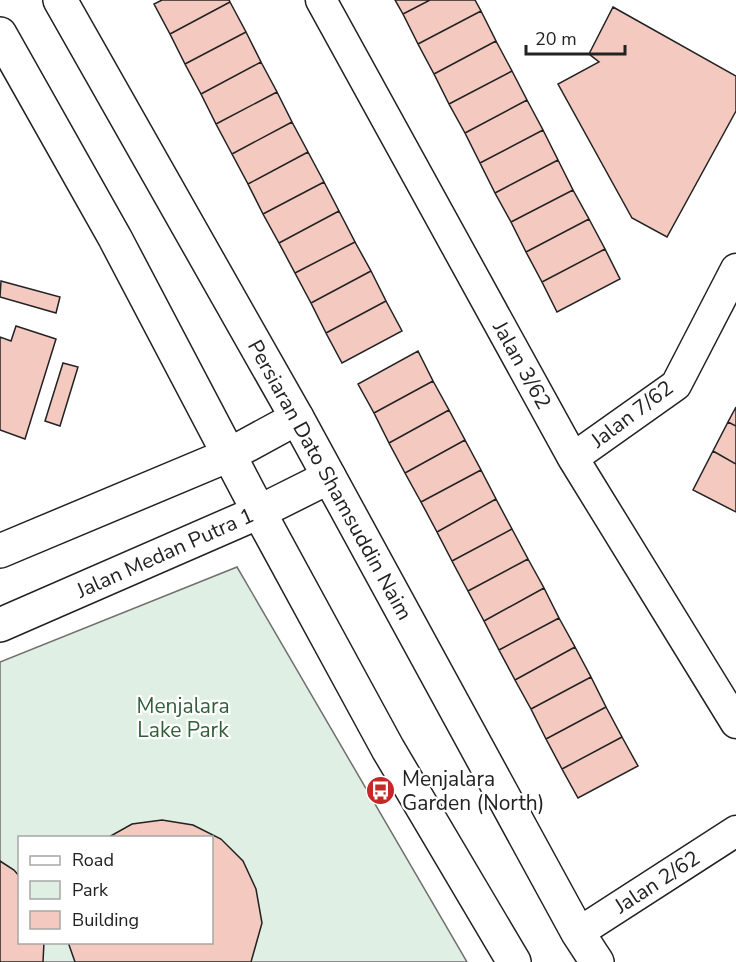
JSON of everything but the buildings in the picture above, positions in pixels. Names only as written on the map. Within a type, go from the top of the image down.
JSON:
[{"type":"main road","name":"Persiaran Dato Shamsuddin Naim","points":[[60,0],[297,418],[578,933],[597,962]]},
{"type":"main road","points":[[0,34],[116,237],[259,512],[388,749],[514,962]]},
{"type":"main road","points":[[0,551],[229,455],[297,418]]},
{"type":"main road","name":"Jalan Medan Putra 1","points":[[0,625],[259,512],[329,477]]},
{"type":"street","name":"Jalan 3/62","points":[[321,0],[573,458],[736,723]]},
{"type":"street","name":"Jalan 7/62","points":[[573,458],[676,385],[736,269]]},
{"type":"street","name":"Jalan 2/62","points":[[578,933],[736,831]]},
{"type":"green space","name":"Menjalara Lake Park","points":[[237,567],[467,962],[0,962],[0,662]]},
{"type":"place","name":"Menjalara Garden (North)","points":[[381,791]]}]
